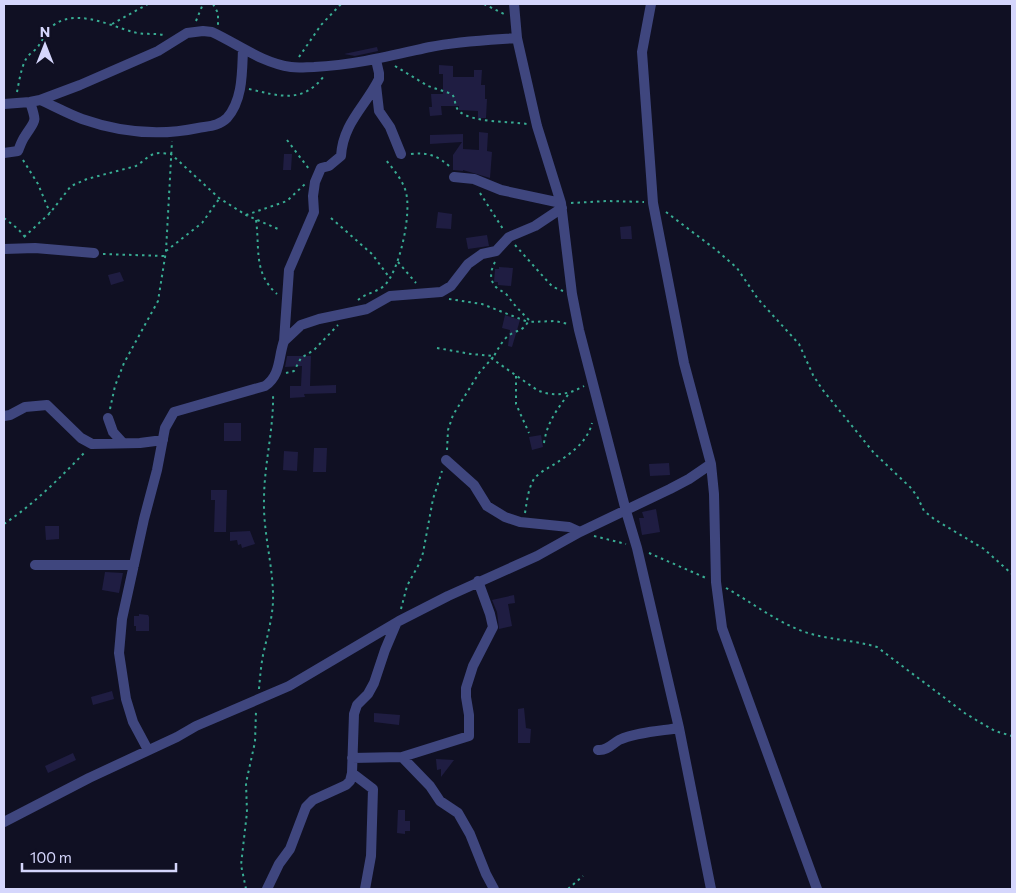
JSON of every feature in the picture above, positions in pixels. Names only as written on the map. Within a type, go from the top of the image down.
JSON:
[{"type":"street","points":[[514,4],[517,38],[537,126],[562,206],[572,294],[579,330],[637,548],[679,728],[711,889]]},
{"type":"street","points":[[652,4],[642,52],[653,203],[684,363],[711,464],[714,494],[716,582],[722,628],[817,889]]},
{"type":"street","points":[[4,104],[35,101],[80,85],[158,51],[183,36],[203,31],[219,36],[278,64],[292,68],[331,66],[380,59],[432,47],[477,40],[517,38]]},
{"type":"street","points":[[35,101],[81,119],[142,132],[173,132],[198,128],[222,122],[232,110],[241,88],[243,49]]},
{"type":"street","points":[[148,750],[133,722],[126,699],[119,653],[122,619],[165,428],[174,412],[256,389],[274,378],[284,341],[289,270],[314,212],[313,196],[315,182],[321,168],[329,166],[341,156],[342,143],[346,131],[376,85],[380,59]]},
{"type":"street","points":[[376,85],[379,111],[390,127],[401,154]]},
{"type":"street","points":[[4,153],[18,151],[25,136],[33,127],[35,101]]},
{"type":"street","points":[[454,177],[474,179],[501,190],[562,206]]},
{"type":"street","points":[[284,341],[301,325],[319,318],[367,308],[390,296],[441,292],[451,286],[468,264],[482,254],[496,252],[509,237],[535,226],[562,206]]},
{"type":"street","points":[[4,249],[35,248],[94,253]]},
{"type":"street","points":[[4,416],[25,407],[47,405],[81,438],[92,444],[140,443],[162,440]]},
{"type":"street","points":[[108,418],[113,432],[123,443]]},
{"type":"street","points":[[446,460],[470,481],[487,506],[494,511],[512,520],[562,526],[580,532]]},
{"type":"street","points":[[4,822],[196,726],[300,680],[398,622],[478,581],[536,556],[580,532],[626,511],[689,479],[711,464]]},
{"type":"street","points":[[35,565],[134,565]]},
{"type":"street","points":[[352,758],[402,756],[469,736],[466,688],[473,666],[493,627],[478,581]]},
{"type":"street","points":[[267,889],[279,864],[290,849],[306,807],[313,800],[350,782],[354,714],[358,705],[368,694],[374,683],[385,650],[398,622]]},
{"type":"street","points":[[598,750],[606,749],[619,740],[679,728]]},
{"type":"street","points":[[402,756],[430,786],[440,801],[458,813],[468,830],[494,889]]},
{"type":"street","points":[[352,773],[373,789],[371,856],[365,889]]},
{"type":"path","points":[[112,24],[148,4]]},
{"type":"path","points":[[15,103],[26,58],[39,46],[48,30],[55,24],[69,19],[84,19],[112,24],[135,33],[183,36],[195,23],[203,4]]},
{"type":"path","points":[[213,4],[218,13],[219,36]]},
{"type":"path","points":[[292,68],[321,25],[341,4]]},
{"type":"path","points":[[484,4],[498,10],[517,23]]},
{"type":"path","points":[[380,59],[428,86],[452,94],[456,108],[460,112],[478,119],[537,126]]},
{"type":"path","points":[[241,88],[294,96],[310,90],[320,82],[331,66]]},
{"type":"path","points":[[108,418],[115,386],[124,363],[158,301],[166,251],[173,132]]},
{"type":"path","points":[[287,140],[313,175],[321,168]]},
{"type":"path","points":[[18,151],[38,184],[50,213]]},
{"type":"path","points":[[420,153],[433,155],[444,161],[453,170],[454,177]]},
{"type":"path","points":[[24,236],[50,213],[67,190],[76,183],[136,166],[143,163],[153,154],[171,154],[220,198],[246,215],[278,229]]},
{"type":"path","points":[[246,889],[241,865],[247,812],[246,783],[255,742],[257,700],[264,653],[270,631],[273,603],[264,497],[272,425],[274,378],[294,371],[301,358],[314,350],[362,297],[384,286],[398,262],[405,226],[406,190],[386,160]]},
{"type":"path","points":[[246,215],[287,201],[308,182]]},
{"type":"path","points":[[166,251],[202,223],[220,198]]},
{"type":"path","points":[[562,206],[607,201],[653,203],[715,249],[737,268],[758,298],[799,344],[813,375],[822,389],[874,453],[910,487],[917,496],[924,511],[984,549],[1012,574]]},
{"type":"path","points":[[4,218],[18,229],[35,248]]},
{"type":"path","points":[[331,218],[372,254],[389,277]]},
{"type":"path","points":[[256,220],[260,270],[271,289],[286,302]]},
{"type":"path","points":[[94,253],[165,256]]},
{"type":"path","points":[[497,258],[490,273],[492,282],[498,289],[505,292],[529,322]]},
{"type":"path","points":[[398,262],[427,293],[449,300],[482,304],[529,322],[561,321],[579,330]]},
{"type":"path","points":[[398,622],[407,586],[423,553],[433,499],[446,460],[450,421],[478,372],[494,356],[498,347],[508,336],[521,331],[529,322]]},
{"type":"path","points":[[437,348],[494,356]]},
{"type":"path","points":[[491,358],[536,390],[544,393],[560,395],[592,381]]},
{"type":"path","points":[[516,376],[516,404],[529,433]]},
{"type":"path","points":[[544,442],[549,423],[570,392]]},
{"type":"path","points":[[524,522],[527,496],[534,479],[572,452],[583,441],[589,433],[593,418]]},
{"type":"path","points":[[4,524],[18,515],[45,491],[92,444]]},
{"type":"path","points":[[580,532],[637,548],[716,582],[779,620],[808,633],[860,642],[877,648],[966,714],[995,731],[1012,736]]},
{"type":"path","points":[[568,889],[583,876]]},
{"type":"building","points":[[377,47],[378,51],[355,56],[344,54]]},
{"type":"building","points":[[439,65],[453,66],[453,77],[474,77],[474,70],[482,70],[481,85],[485,85],[485,99],[487,99],[486,118],[478,118],[478,111],[459,110],[459,106],[441,106],[442,115],[430,116],[429,107],[432,107],[431,94],[443,94],[443,74],[439,74]]},
{"type":"building","points":[[479,132],[488,133],[487,151],[492,152],[490,178],[463,170],[453,170],[453,155],[462,142],[430,144],[430,135],[463,134],[463,149],[479,150]]},
{"type":"building","points":[[284,154],[292,154],[291,170],[283,170]]},
{"type":"building","points":[[438,212],[452,214],[451,229],[436,228]]},
{"type":"building","points":[[631,226],[632,239],[621,239],[620,227]]},
{"type":"building","points":[[487,235],[489,246],[468,249],[466,238]]},
{"type":"building","points":[[499,267],[513,268],[511,286],[498,285],[498,282],[494,282],[495,269],[499,269]]},
{"type":"building","points":[[120,272],[124,281],[111,285],[108,275]]},
{"type":"building","points":[[505,315],[520,320],[512,347],[508,346],[510,330],[502,328]]},
{"type":"building","points":[[287,356],[311,356],[310,386],[336,385],[336,393],[304,394],[305,397],[290,398],[290,386],[301,386],[302,366],[285,367]]},
{"type":"building","points":[[224,423],[241,423],[241,441],[224,441]]},
{"type":"building","points":[[541,435],[543,447],[532,450],[529,437]]},
{"type":"building","points":[[314,448],[327,448],[326,472],[313,472]]},
{"type":"building","points":[[284,451],[298,452],[297,471],[283,470]]},
{"type":"building","points":[[669,463],[670,475],[650,476],[649,464]]},
{"type":"building","points":[[211,490],[227,490],[226,532],[214,532],[215,500],[211,500]]},
{"type":"building","points":[[656,509],[660,532],[642,535],[639,518],[644,518],[642,512]]},
{"type":"building","points":[[45,526],[59,526],[59,539],[46,540]]},
{"type":"building","points":[[250,531],[255,544],[242,548],[241,544],[238,545],[237,540],[230,541],[230,532]]},
{"type":"building","points":[[105,572],[123,573],[119,593],[102,590]]},
{"type":"building","points":[[514,595],[515,603],[508,604],[512,626],[499,629],[497,612],[492,600]]},
{"type":"building","points":[[139,614],[148,615],[149,631],[136,631],[134,616],[139,616]]},
{"type":"building","points":[[112,691],[114,699],[93,705],[91,697]]},
{"type":"building","points":[[524,708],[526,728],[531,729],[530,743],[518,743],[518,709]]},
{"type":"building","points":[[374,713],[400,715],[399,725],[374,722]]},
{"type":"building","points":[[73,753],[76,760],[48,773],[45,766]]},
{"type":"building","points":[[436,759],[454,760],[441,777],[441,769],[437,770]]},
{"type":"building","points":[[398,810],[405,810],[405,821],[410,821],[410,831],[405,831],[405,834],[397,833]]}]
